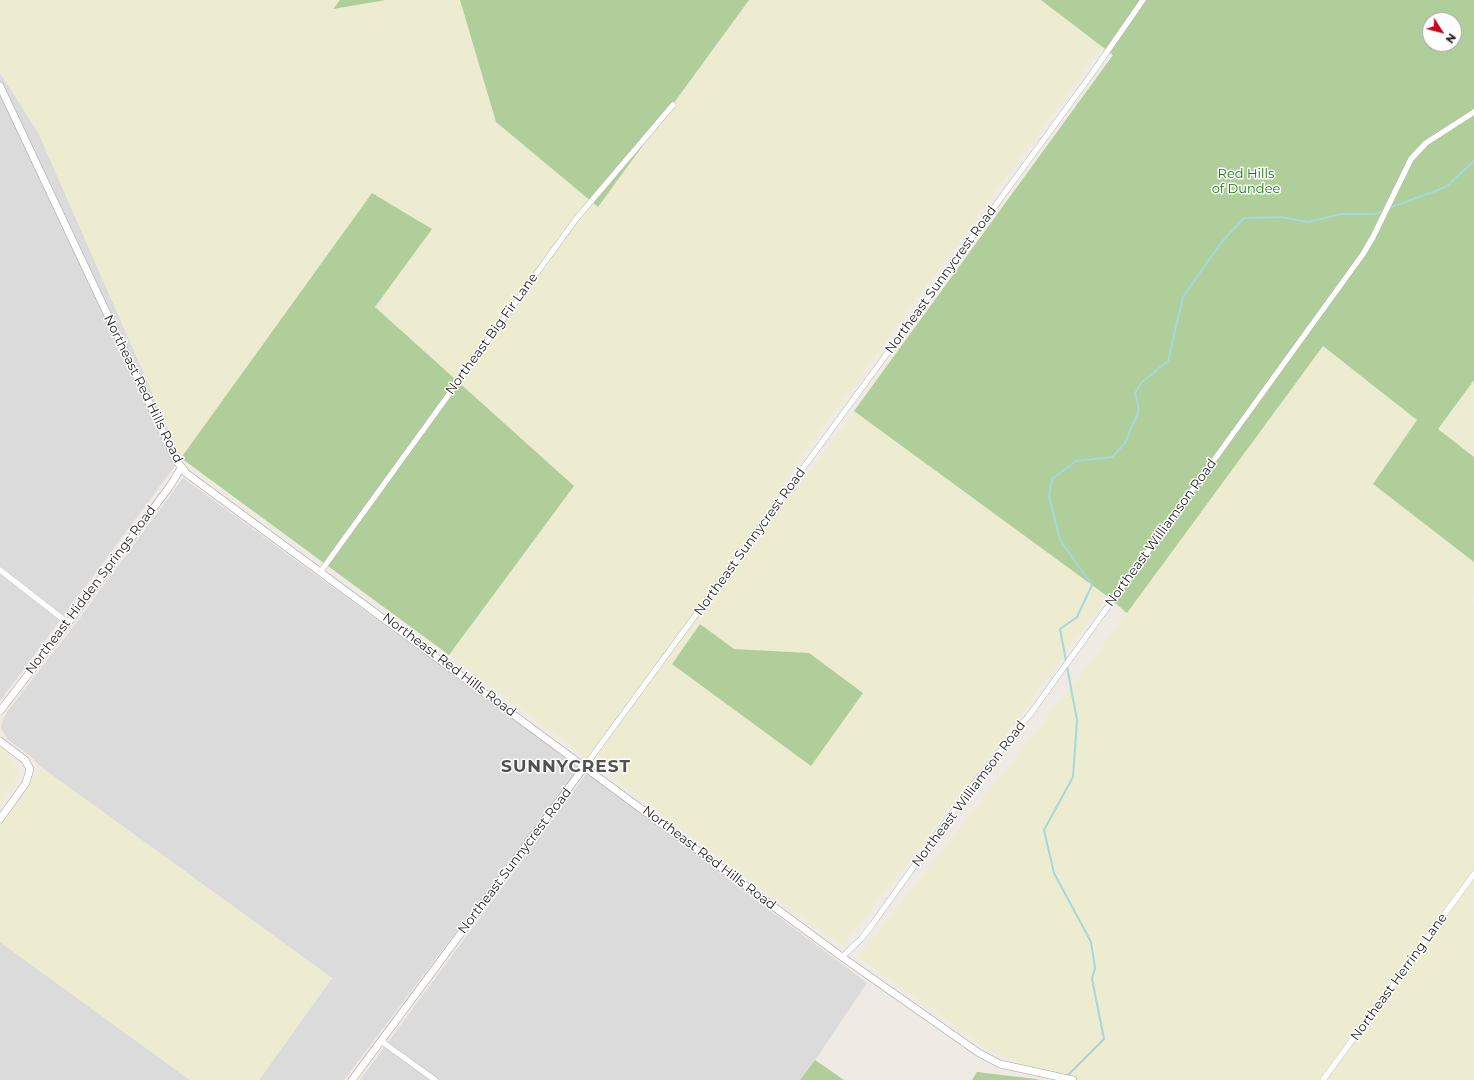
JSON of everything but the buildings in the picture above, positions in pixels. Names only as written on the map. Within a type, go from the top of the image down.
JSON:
[{"type":"street","name":"Northeast Sunnycrest Road","points":[[352,1080],[585,766],[1086,81],[1143,0]]},
{"type":"street","name":"Northeast Red Hills Road","points":[[0,86],[64,225],[181,468],[208,491],[321,571],[842,956],[989,1059],[1012,1067],[1073,1080]]},
{"type":"street","name":"Northeast Big Fir Lane","points":[[321,571],[576,219],[673,105]]},
{"type":"street","name":"Northeast Williamson Road","points":[[842,956],[861,939],[872,925],[967,792],[1031,713],[1363,254],[1373,237],[1411,159],[1426,143],[1474,112]]},
{"type":"street","name":"Northeast Hidden Springs Road","points":[[0,711],[68,623],[170,486],[181,468]]},
{"type":"street","points":[[0,570],[68,623]]},
{"type":"street","points":[[0,741],[25,760],[30,769],[26,784],[0,819]]},
{"type":"street","name":"Northeast Herring Lane","points":[[1323,1080],[1474,874]]},
{"type":"street","points":[[382,1041],[435,1080]]},
{"type":"shaded area","points":[[0,0],[340,0],[334,9],[386,0],[460,0],[496,122],[598,207],[749,0],[1041,0],[1102,46],[782,483],[795,492],[854,411],[1107,596],[1007,733],[843,946],[734,868],[449,655],[574,486],[375,307],[432,229],[372,193],[181,458],[38,132],[0,73]],"holes":[[[700,624],[734,649],[672,664]]]},
{"type":"shaded area","points":[[0,73],[38,132],[181,458],[0,701]]},
{"type":"shaded area","points":[[1323,346],[1417,420],[1373,484],[1474,562],[1474,594],[1469,601],[1474,605],[1474,1080],[1068,1080],[995,1054],[858,957],[1086,668]]},
{"type":"shaded area","points":[[1474,380],[1474,457],[1438,429]]},
{"type":"shaded area","points":[[183,478],[580,768],[344,1080],[259,1080],[332,978],[41,767],[29,755],[8,740],[1,728],[7,712],[73,627]]},
{"type":"shaded area","points":[[0,744],[20,772],[0,805]]},
{"type":"shaded area","points":[[41,767],[332,978],[259,1080],[190,1080],[0,942],[0,824]]},
{"type":"shaded area","points":[[587,773],[867,983],[815,1060],[800,1080],[360,1080]]},
{"type":"shaded area","points":[[0,942],[190,1080],[0,1080]]},
{"type":"green space","points":[[340,0],[386,0],[333,9]]},
{"type":"green space","points":[[460,0],[749,0],[598,207],[496,122]]},
{"type":"green space","name":"Red Hills of Dundee","points":[[1041,0],[1474,0],[1474,380],[1438,429],[1474,457],[1474,562],[1373,484],[1417,420],[1323,346],[1127,613],[1107,596],[854,411],[1113,55]]},
{"type":"green space","points":[[372,193],[432,229],[375,307],[574,486],[449,655],[181,458]]},
{"type":"green space","points":[[700,624],[734,649],[809,653],[863,693],[811,766],[672,664]]},
{"type":"green space","points":[[815,1060],[844,1080],[800,1080]]},
{"type":"green space","points":[[977,1072],[1036,1079],[1040,1080],[972,1080]]},
{"type":"waterway","points":[[1389,208],[1446,187],[1474,161]]},
{"type":"waterway","points":[[1066,1077],[1104,1039],[1092,979],[1095,968],[1091,942],[1054,873],[1044,830],[1073,777],[1077,720],[1060,629],[1077,617],[1092,585],[1060,540],[1049,496],[1052,479],[1076,461],[1112,457],[1125,443],[1139,410],[1135,393],[1142,382],[1168,361],[1183,297],[1220,244],[1244,218],[1282,217],[1308,222],[1342,214],[1375,214],[1383,211]]},
{"type":"district","name":"SUNNYCREST","points":[[566,767]]}]
